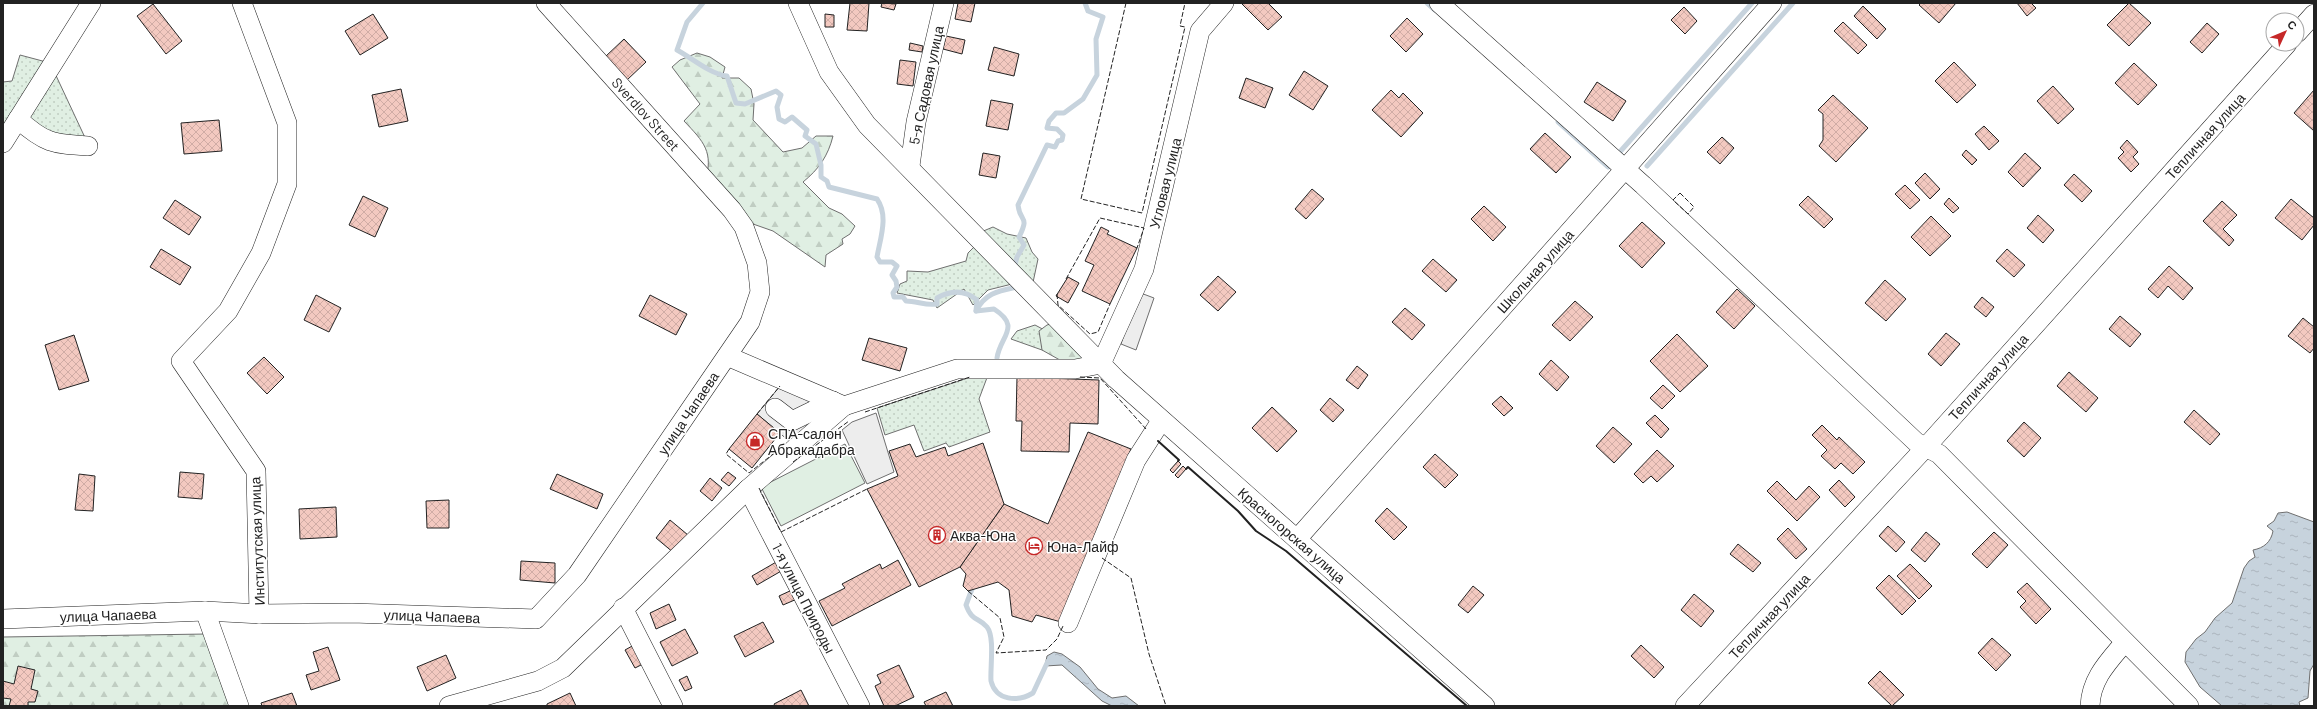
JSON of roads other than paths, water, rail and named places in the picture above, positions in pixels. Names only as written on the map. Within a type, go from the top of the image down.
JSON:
[{"type":"street","points":[[3,143],[91,3]]},
{"type":"street","name":"Институтская улица","points":[[242,3],[287,123],[287,184],[262,253],[228,311],[181,361],[256,471],[259,614]]},
{"type":"street","name":"улица Чапаева","points":[[3,619],[205,611],[259,614],[352,613],[536,619],[577,574],[750,322],[760,292],[756,263],[744,227],[732,210],[546,3]]},
{"type":"street","name":"Красногорская улица","points":[[798,3],[829,72],[868,125],[910,166],[1101,364],[1161,421],[1297,539],[1485,706]]},
{"type":"street","name":"5-я Садовая улица","points":[[910,166],[916,122],[944,3]]},
{"type":"street","name":"Угловая улица","points":[[1101,364],[1144,269],[1200,31],[1224,3]]},
{"type":"street","points":[[1439,3],[1624,171],[1643,185],[1887,416],[1925,448],[1939,454],[2189,706]]},
{"type":"street","name":"Школьная улица","points":[[1297,539],[1772,3]]},
{"type":"street","points":[[2302,3],[2314,14],[2305,24]]},
{"type":"street","name":"Тепличная улица","points":[[1685,706],[1925,448],[2280,52]]},
{"type":"street","points":[[18,119],[36,135],[55,144],[88,146]]},
{"type":"street","points":[[727,356],[839,403]]},
{"type":"street","points":[[775,408],[792,421],[839,403],[957,369],[1075,369],[1101,364]]},
{"type":"street","points":[[449,706],[484,701],[538,682],[564,668],[623,608],[839,403]]},
{"type":"street","points":[[1068,623],[1136,460],[1161,421]]},
{"type":"street","name":"1-я улица Природы","points":[[748,489],[860,706]]},
{"type":"street","points":[[623,608],[673,706]]},
{"type":"street","points":[[205,611],[239,706]]},
{"type":"street","points":[[2090,706],[2091,695],[2099,673],[2124,642]]},
{"type":"water","points":[[2287,512],[2314,522],[2314,664],[2310,671],[2308,698],[2299,702],[2300,706],[2222,706],[2200,687],[2185,662],[2186,652],[2196,639],[2205,632],[2215,618],[2232,603],[2244,568],[2249,561],[2255,557],[2253,550],[2264,546],[2271,538],[2273,531],[2267,526],[2274,521],[2278,513]]},
{"type":"water","points":[[1054,652],[1062,654],[1080,667],[1098,689],[1112,698],[1126,696],[1139,706],[1112,706],[1102,701],[1062,665],[1045,666],[1047,656]]},
{"type":"waterway","points":[[703,3],[687,22],[677,50],[708,69],[727,76],[736,103],[745,104],[776,91],[781,95],[777,107],[779,119],[785,122],[792,117],[807,130],[805,136],[816,144],[821,165],[821,177],[827,181],[829,187],[877,199],[881,206],[883,220],[883,228],[877,257],[880,262],[892,262],[897,266],[892,275],[896,281],[897,287],[893,293],[894,297],[903,297],[906,301],[937,304],[937,298],[942,295],[958,292],[968,294],[977,300],[976,311]]},
{"type":"waterway","points":[[1014,268],[1017,257],[1024,245],[1019,237],[1024,222],[1018,205],[1047,145],[1055,147],[1058,141],[1062,140],[1063,135],[1057,129],[1047,128],[1049,121],[1056,113],[1064,113],[1083,99],[1097,75],[1096,39],[1103,17],[1088,11],[1085,3]]},
{"type":"waterway","points":[[1427,3],[1435,10]]},
{"type":"waterway","points":[[1618,154],[1752,3]]},
{"type":"waterway","points":[[1647,166],[1793,3]]},
{"type":"waterway","points":[[1558,122],[1608,167]]},
{"type":"waterway","points":[[997,358],[1007,332],[1007,321],[994,309],[976,311],[984,300],[993,294],[1017,287]]},
{"type":"waterway","points":[[972,589],[966,605],[973,617],[984,624],[989,632],[992,645],[991,681],[998,693],[1008,698],[1021,698],[1033,693],[1048,661]]},
{"type":"place","name":"СПА-салон Абракадабра","points":[[755,441]]},
{"type":"place","name":"Аква-Юна","points":[[937,535]]},
{"type":"place","name":"Юна-Лайф","points":[[1034,546]]}]
